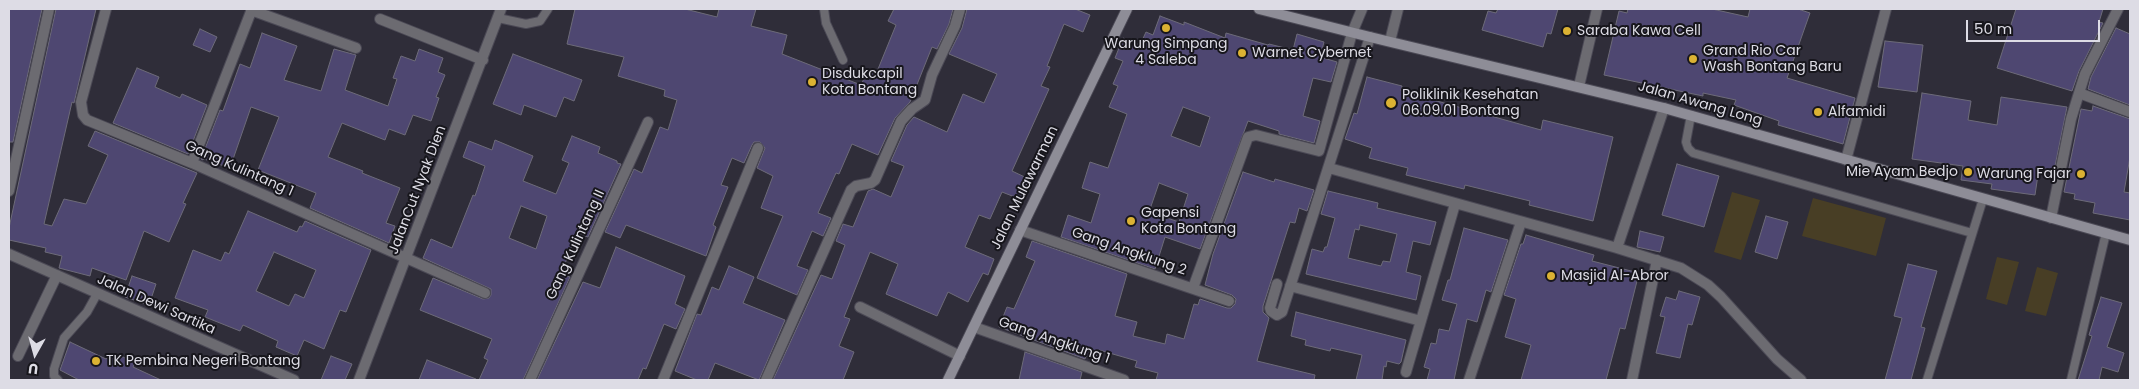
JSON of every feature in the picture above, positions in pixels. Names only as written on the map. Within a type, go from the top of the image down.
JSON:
[{"type":"street","points":[[9,191],[49,9]]},
{"type":"street","name":"Gang Kulintang 1","points":[[106,9],[81,102],[83,115],[87,120],[192,163],[485,293]]},
{"type":"street","points":[[192,163],[252,9],[356,48]]},
{"type":"street","points":[[766,380],[851,190],[856,186],[871,183],[875,180],[901,121],[912,108],[925,100],[932,75],[955,26],[960,9]]},
{"type":"street","name":"Jalan Mulawarman","points":[[948,380],[1127,9]]},
{"type":"street","name":"Jalan Awang Long","points":[[1259,9],[1691,115],[2130,240]]},
{"type":"street","points":[[1193,288],[1248,137],[1256,135],[1319,151],[1352,33],[1362,9]]},
{"type":"street","points":[[1390,41],[1398,9]]},
{"type":"street","points":[[1579,86],[1597,9]]},
{"type":"street","points":[[1846,160],[1886,9]]},
{"type":"street","points":[[2051,218],[2071,119],[2085,74],[2118,9]]},
{"type":"street","name":"JalanCut Nyak Dien","points":[[359,380],[484,60],[500,13]]},
{"type":"street","points":[[380,19],[484,60]]},
{"type":"street","points":[[1277,284],[1270,308],[1277,315],[1282,312],[1370,37]]},
{"type":"street","points":[[2079,93],[2130,112]]},
{"type":"street","points":[[1616,248],[1664,108]]},
{"type":"street","name":"Gang Kulintang II","points":[[530,380],[648,122]]},
{"type":"street","points":[[663,380],[758,148]]},
{"type":"street","points":[[1329,168],[1616,248],[1680,268],[1708,285],[1778,359],[1801,380]]},
{"type":"street","points":[[1406,372],[1454,204]]},
{"type":"street","points":[[1469,380],[1521,222]]},
{"type":"street","name":"Gang Angklung 2","points":[[1020,230],[1229,301]]},
{"type":"street","name":"Jalan Dewi Sartika","points":[[9,254],[294,380]]},
{"type":"street","points":[[1632,380],[1657,260]]},
{"type":"street","points":[[18,356],[57,275]]},
{"type":"street","points":[[1290,286],[1421,321]]},
{"type":"street","points":[[860,307],[960,356]]},
{"type":"street","name":"Gang Angklung 1","points":[[974,327],[1124,380]]},
{"type":"lane","points":[[500,13],[526,24],[540,21],[548,9]]},
{"type":"lane","points":[[824,9],[830,36],[843,60]]},
{"type":"lane","points":[[1691,115],[1686,142],[1688,148],[1694,153],[1972,233]]},
{"type":"lane","points":[[1927,380],[1983,199]]},
{"type":"lane","points":[[2071,380],[2106,233]]},
{"type":"lane","points":[[58,380],[54,376],[54,369],[64,338],[87,312],[97,294]]},
{"type":"shaded area","points":[[1732,192],[1760,200],[1741,260],[1714,252]]},
{"type":"shaded area","points":[[1813,198],[1886,218],[1876,256],[1802,236]]},
{"type":"shaded area","points":[[1997,257],[2019,262],[2007,305],[1986,299]]},
{"type":"shaded area","points":[[2037,267],[2058,273],[2046,316],[2025,311]]},
{"type":"building","points":[[9,9],[42,9],[13,142],[9,142]]},
{"type":"building","points":[[56,9],[96,9],[44,224],[52,226],[64,199],[86,204],[108,155],[88,146],[95,131],[197,173],[183,203],[186,204],[169,242],[144,231],[126,280],[92,268],[90,276],[59,268],[62,256],[45,252],[46,248],[9,240],[9,228]]},
{"type":"building","points":[[575,9],[685,9],[717,17],[719,9],[756,9],[751,26],[787,35],[782,54],[861,85],[868,70],[876,74],[896,25],[888,21],[894,9],[953,9],[949,24],[937,49],[932,47],[910,102],[895,118],[878,155],[852,144],[839,174],[836,173],[818,213],[831,218],[823,236],[812,231],[797,266],[808,270],[797,295],[757,278],[783,216],[761,208],[773,176],[757,168],[765,148],[760,142],[754,142],[744,163],[732,158],[721,185],[728,187],[713,225],[716,227],[706,256],[626,225],[620,238],[605,232],[634,169],[642,173],[660,127],[668,130],[677,100],[664,96],[665,90],[618,76],[624,57],[567,44]]},
{"type":"building","points":[[967,9],[1075,9],[1090,15],[1083,32],[1064,24],[1047,66],[1050,67],[1041,86],[1049,89],[1012,171],[1029,179],[1020,199],[1002,192],[990,219],[979,215],[965,247],[994,259],[988,275],[983,273],[968,302],[948,292],[937,316],[886,294],[898,264],[870,252],[844,317],[850,319],[839,346],[854,352],[843,380],[773,380],[821,275],[832,279],[845,245],[836,241],[843,224],[853,227],[868,191],[873,189],[891,197],[904,166],[891,161],[907,125],[914,117],[947,132],[963,94],[984,103],[997,74],[949,54],[962,28]]},
{"type":"building","points":[[1498,9],[1558,9],[1551,34],[1547,33],[1543,47],[1482,30],[1488,11],[1496,13]]},
{"type":"building","points":[[1628,9],[1712,9],[1748,17],[1750,9],[1798,9],[1810,13],[1787,78],[1855,98],[1843,144],[1778,125],[1779,121],[1734,105],[1736,100],[1703,93],[1703,96],[1604,75],[1619,11],[1627,13]]},
{"type":"building","points":[[2016,9],[2103,9],[2099,22],[2103,23],[2079,71],[2072,91],[1997,68]]},
{"type":"building","points":[[1160,16],[1184,25],[1184,22],[1225,38],[1226,33],[1293,50],[1297,34],[1324,42],[1320,57],[1337,62],[1331,82],[1313,78],[1303,116],[1320,121],[1314,143],[1279,134],[1279,131],[1248,121],[1200,249],[1165,237],[1155,269],[1061,237],[1068,215],[1091,223],[1100,194],[1082,188],[1090,162],[1108,168],[1127,114],[1109,107],[1118,86],[1113,84],[1123,61],[1115,58],[1123,38],[1140,45],[1146,32],[1153,35]],"holes":[[[1183,107],[1210,117],[1200,147],[1171,136]],[[1159,183],[1188,194],[1179,222],[1149,212]]]},
{"type":"building","points":[[2116,28],[2130,34],[2130,105],[2088,89],[2091,77]]},
{"type":"building","points":[[200,29],[217,37],[210,52],[193,45]]},
{"type":"building","points":[[262,33],[297,46],[284,80],[321,91],[334,49],[356,55],[345,90],[388,106],[397,79],[393,78],[401,56],[415,61],[419,49],[443,58],[438,72],[445,75],[436,97],[439,98],[431,121],[413,115],[405,135],[389,129],[385,140],[342,123],[328,157],[400,188],[386,223],[395,226],[389,243],[310,208],[316,193],[258,170],[279,117],[251,107],[230,168],[201,159],[220,110],[223,111],[240,64],[250,68]]},
{"type":"building","points":[[1885,41],[1923,45],[1917,92],[1878,87]]},
{"type":"building","points":[[513,54],[582,80],[574,101],[564,97],[556,117],[524,105],[521,115],[493,104]]},
{"type":"building","points":[[137,68],[159,77],[155,87],[180,98],[182,94],[207,105],[188,154],[113,123]]},
{"type":"building","points":[[1367,77],[1402,86],[1401,91],[1541,130],[1543,120],[1613,137],[1593,221],[1529,205],[1530,201],[1465,185],[1464,189],[1406,175],[1408,168],[1369,158],[1372,148],[1345,139],[1354,113],[1357,114]]},
{"type":"building","points":[[1922,93],[1971,101],[1968,120],[1997,125],[2001,97],[2067,107],[2054,171],[2039,168],[2035,195],[1991,189],[1992,184],[1961,180],[1963,166],[1912,159]]},
{"type":"building","points":[[2093,106],[2130,119],[2130,157],[2124,192],[2130,193],[2130,220],[2093,213],[2095,203],[2074,199],[2075,194],[2064,192],[2081,109],[2092,111]]},
{"type":"building","points":[[572,136],[600,147],[598,153],[621,164],[588,237],[577,233],[561,274],[570,277],[523,380],[479,380],[488,360],[484,358],[492,339],[420,310],[433,278],[483,299],[489,298],[491,289],[423,258],[431,239],[452,248],[473,195],[475,196],[485,166],[463,157],[469,141],[492,150],[495,140],[533,156],[523,181],[556,194],[569,163],[562,160]],"holes":[[[521,206],[547,216],[536,249],[509,238]]]},
{"type":"building","points":[[1677,164],[1719,176],[1704,227],[1662,215]]},
{"type":"building","points":[[1243,172],[1274,182],[1275,179],[1314,190],[1307,211],[1299,208],[1295,223],[1290,222],[1263,306],[1263,312],[1269,318],[1257,361],[1315,375],[1314,380],[1156,380],[1158,373],[1135,367],[1137,361],[1099,350],[1095,360],[1086,356],[1085,359],[999,327],[1007,307],[1014,309],[1035,261],[1026,257],[1032,241],[1127,274],[1115,316],[1137,322],[1133,336],[1165,344],[1167,334],[1184,339],[1194,304],[1198,305],[1200,299],[1227,308],[1231,308],[1235,304],[1236,299],[1232,295],[1205,285],[1213,254]]},
{"type":"building","points":[[1328,191],[1378,203],[1377,208],[1436,222],[1430,245],[1413,241],[1406,272],[1421,276],[1416,300],[1306,274],[1312,249],[1323,252],[1325,247],[1327,247],[1335,218],[1321,214]],"holes":[[[1360,225],[1397,234],[1390,262],[1383,261],[1381,266],[1348,258],[1355,229],[1359,230]]]},
{"type":"building","points":[[248,211],[297,232],[305,221],[371,250],[346,312],[340,310],[324,349],[304,340],[297,356],[276,347],[278,341],[243,325],[240,331],[205,317],[208,310],[175,298],[193,250],[221,261],[225,252],[229,254]],"holes":[[[274,252],[316,270],[304,298],[295,294],[289,306],[256,291]]]},
{"type":"building","points":[[1766,216],[1788,222],[1777,259],[1755,252]]},
{"type":"building","points":[[1464,228],[1508,240],[1491,292],[1486,290],[1477,322],[1467,319],[1454,380],[1427,380],[1430,369],[1424,367],[1431,343],[1436,344],[1439,329],[1449,331],[1457,304],[1442,300],[1448,280],[1450,280]]},
{"type":"building","points":[[1640,231],[1664,237],[1660,252],[1637,247]]},
{"type":"building","points":[[1526,235],[1594,255],[1592,261],[1639,273],[1625,329],[1620,328],[1606,380],[1521,380],[1531,345],[1505,337],[1516,299],[1504,295],[1521,244],[1523,244]]},
{"type":"building","points":[[616,247],[685,276],[675,304],[685,309],[676,329],[664,324],[646,369],[643,368],[638,380],[537,380],[583,282],[600,288]]},
{"type":"building","points":[[1908,264],[1937,271],[1921,327],[1925,328],[1911,380],[1885,380],[1902,318],[1894,316]]},
{"type":"building","points":[[729,266],[754,277],[743,303],[785,320],[759,380],[715,363],[708,380],[697,380],[675,371],[697,314],[701,315],[712,287],[719,290]]},
{"type":"building","points":[[132,276],[156,284],[149,305],[125,297]]},
{"type":"building","points":[[1679,291],[1700,297],[1692,325],[1688,324],[1680,358],[1656,353],[1665,317],[1660,316],[1666,297],[1676,300]]},
{"type":"building","points":[[2101,297],[2122,303],[2107,347],[2124,353],[2118,372],[2102,367],[2099,380],[2078,380],[2092,336],[2089,335]]},
{"type":"building","points":[[1296,312],[1406,340],[1401,362],[1399,364],[1387,361],[1386,367],[1384,366],[1382,380],[1356,380],[1362,355],[1331,348],[1330,351],[1305,345],[1306,340],[1291,336]]},
{"type":"building","name":"TK Pembina Negeri Bontang","points":[[70,342],[106,359],[108,355],[117,359],[119,355],[135,363],[133,367],[161,380],[79,380],[60,370]]},
{"type":"building","points":[[1025,352],[1082,372],[1080,380],[1019,380]]},
{"type":"building","points":[[331,356],[352,364],[345,380],[321,380]]},
{"type":"building","points":[[427,360],[476,379],[419,380]]},
{"type":"place","name":"Warung Simpang 4 Saleba","points":[[1166,28]]},
{"type":"place","name":"Saraba Kawa Cell","points":[[1567,31]]},
{"type":"place","name":"Warnet Cybernet","points":[[1242,53]]},
{"type":"place","name":"Grand Rio Car Wash Bontang Baru","points":[[1693,59]]},
{"type":"place","name":"Disdukcapil Kota Bontang","points":[[812,82]]},
{"type":"place","name":"Poliklinik Kesehatan 06.09.01 Bontang","points":[[1391,103]]},
{"type":"place","name":"Alfamidi","points":[[1818,112]]},
{"type":"place","name":"Mie Ayam Bedjo","points":[[1968,172]]},
{"type":"place","name":"Warung Fajar","points":[[2081,174]]},
{"type":"place","name":"Gapensi Kota Bontang","points":[[1131,221]]},
{"type":"place","name":"Masjid Al-Abror","points":[[1551,276]]},
{"type":"place","name":"TK Pembina Negeri Bontang","points":[[96,361]]}]
